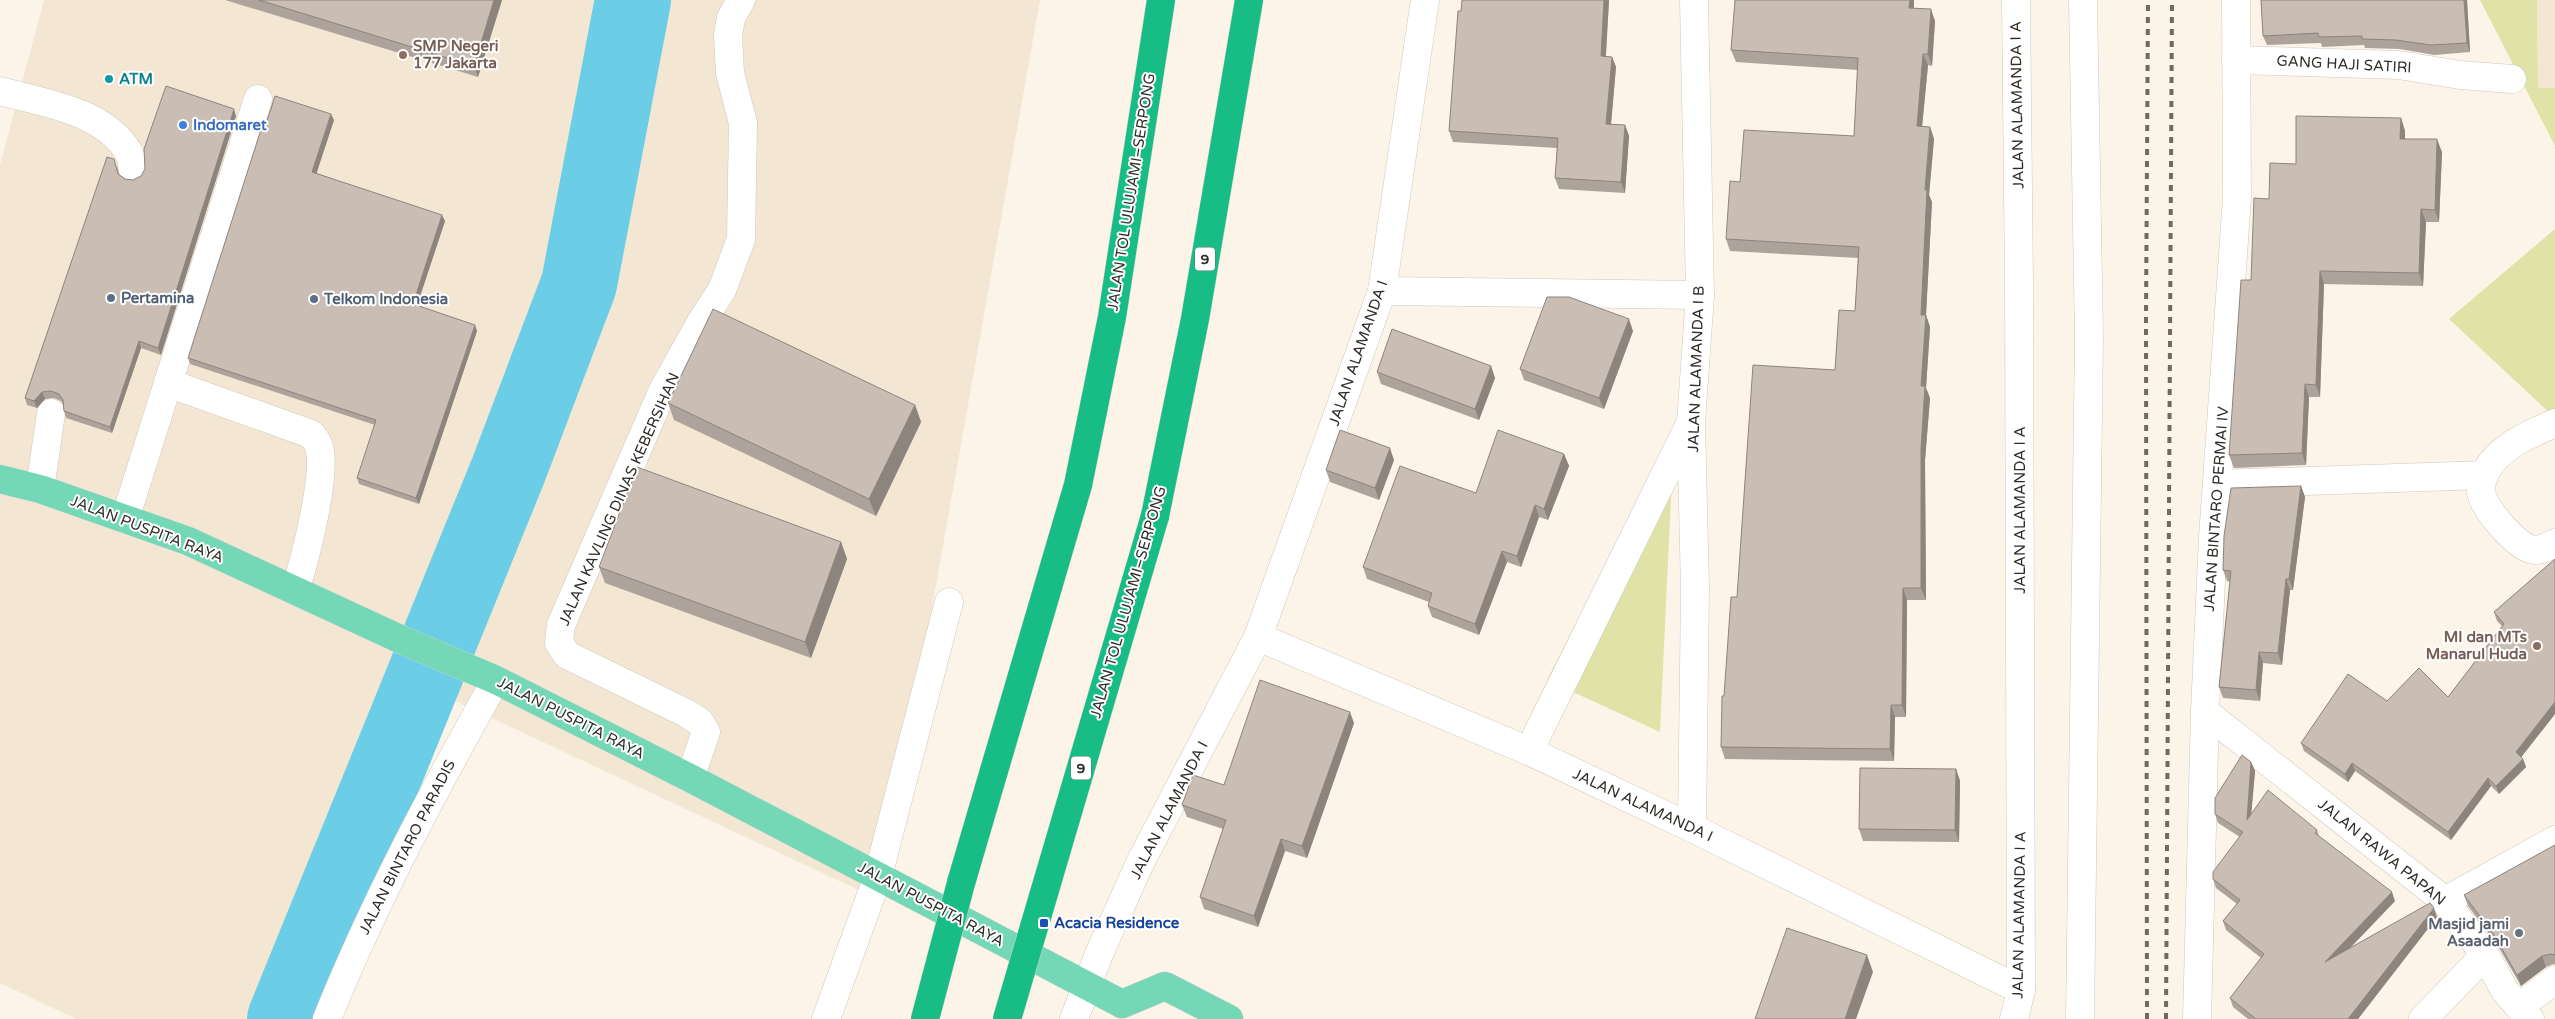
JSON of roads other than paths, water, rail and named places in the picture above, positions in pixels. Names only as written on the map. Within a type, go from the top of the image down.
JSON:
[{"type":"highway","name":"JALAN TOL ULUJAMI–SERPONG","points":[[925,1019],[961,883],[1078,485],[1112,317],[1161,0]]},
{"type":"highway","name":"JALAN TOL ULUJAMI–SERPONG","points":[[1007,1019],[1155,516],[1195,319],[1249,0]]},
{"type":"main road","name":"JALAN PUSPITA RAYA","points":[[0,479],[40,489],[188,541],[402,640],[488,676],[878,876],[1086,986],[1124,1012]]},
{"type":"main road","points":[[1124,1012],[1165,986],[1229,1019]]},
{"type":"street","name":"JALAN KAVLING DINAS KEBERSIHAN","points":[[690,778],[706,732],[700,722],[688,714],[567,655],[559,643],[561,625],[663,390],[701,322],[722,290],[741,240],[743,123],[730,73],[728,35],[731,18],[741,0]]},
{"type":"street","name":"JALAN ALAMANDA I","points":[[1074,1019],[1086,986],[1140,863],[1258,637],[1382,291],[1425,0]]},
{"type":"street","name":"JALAN ALAMANDA I B","points":[[1692,828],[1695,589],[1691,422],[1700,295],[1694,0]]},
{"type":"street","name":"JALAN ALAMANDA I A","points":[[2014,1019],[2021,990],[2019,285],[2016,0]]},
{"type":"street","points":[[2080,1019],[2089,337],[2083,0]]},
{"type":"street","name":"JALAN BINTARO PERMAI IV","points":[[2197,1019],[2206,712],[2217,484],[2237,198],[2236,0]]},
{"type":"street","name":"GANG HAJI SATIRI","points":[[2236,60],[2399,65],[2460,75],[2512,79]]},
{"type":"street","points":[[0,91],[90,117],[113,135],[130,153],[132,172]]},
{"type":"street","points":[[124,519],[258,99]]},
{"type":"street","points":[[1382,291],[1700,295]]},
{"type":"street","points":[[168,383],[311,434],[319,444],[320,469],[308,553],[296,590]]},
{"type":"street","points":[[40,489],[51,413]]},
{"type":"street","points":[[1529,751],[1691,422]]},
{"type":"street","points":[[2555,423],[2506,448],[2484,475],[2481,492],[2490,511],[2519,543],[2531,550],[2544,549],[2555,543]]},
{"type":"street","points":[[2217,484],[2484,475]]},
{"type":"street","points":[[826,1019],[878,876],[949,602]]},
{"type":"street","name":"JALAN ALAMANDA I","points":[[1258,637],[1529,751],[1692,828],[2021,990]]},
{"type":"street","name":"JALAN BINTARO PARADIS","points":[[327,1019],[353,955],[458,747],[488,676]]},
{"type":"street","name":"JALAN RAWA PAPAN","points":[[2206,712],[2445,901],[2485,955],[2505,991],[2524,1013]]},
{"type":"street","points":[[2445,901],[2555,840]]},
{"type":"street","points":[[2422,1019],[2485,955]]},
{"type":"street","points":[[2524,1013],[2555,980]]},
{"type":"waterway","points":[[285,1019],[508,471],[579,284],[633,0]]},
{"type":"railway","points":[[2147,1019],[2146,318],[2148,0]]},
{"type":"railway","points":[[2166,1019],[2172,0]]},
{"type":"place","name":"SMP Negeri 177 Jakarta","points":[[403,55]]},
{"type":"place","name":"ATM","points":[[109,79]]},
{"type":"place","name":"Indomaret","points":[[183,125]]},
{"type":"place","name":"Pertamina","points":[[111,298]]},
{"type":"place","name":"Telkom Indonesia","points":[[314,299]]},
{"type":"place","name":"MI dan MTs Manarul Huda","points":[[2537,646]]},
{"type":"place","name":"Acacia Residence","points":[[1044,923]]},
{"type":"place","name":"Masjid jami Asaadah","points":[[2519,933]]}]
